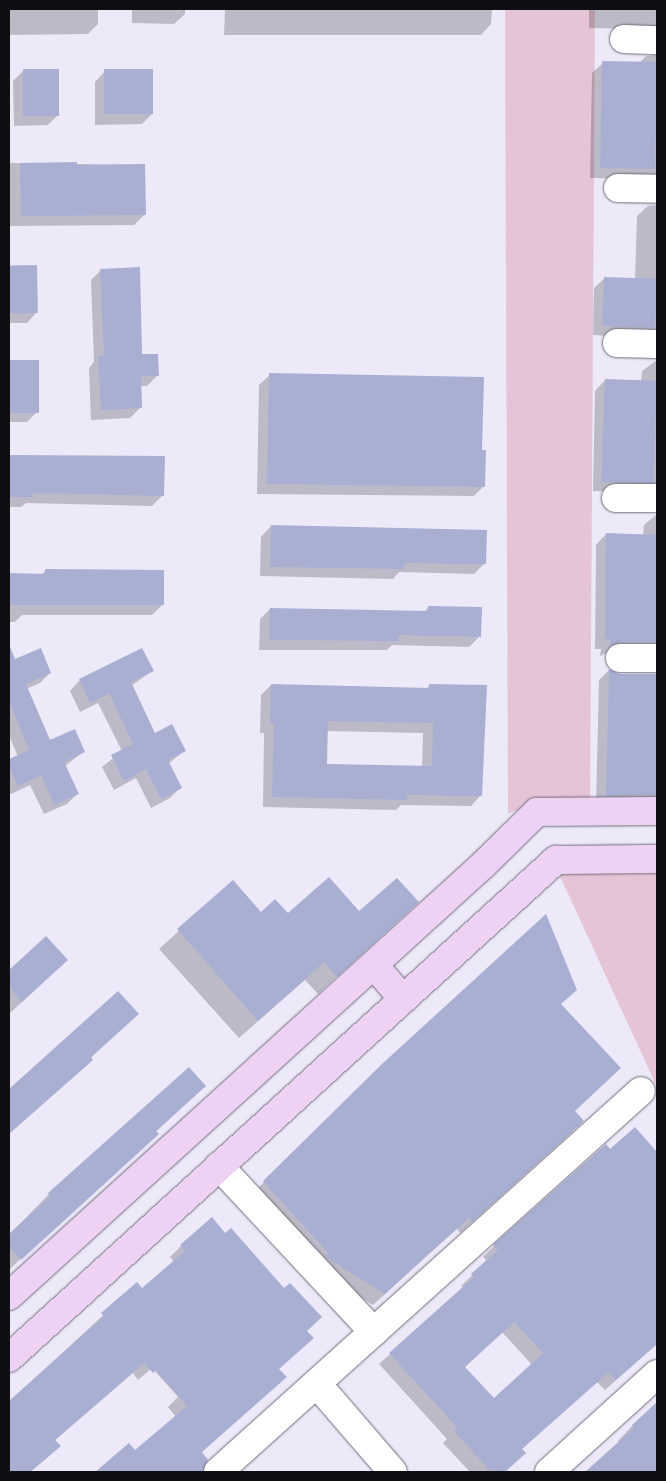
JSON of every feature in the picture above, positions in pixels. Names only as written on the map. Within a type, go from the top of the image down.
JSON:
[{"type":"main road","points":[[9,1296],[374,965],[537,812],[657,811]]},
{"type":"main road","points":[[9,1358],[556,860],[657,859]]},
{"type":"main road","points":[[374,965],[403,999]]},
{"type":"street","points":[[624,39],[657,40]]},
{"type":"street","points":[[618,188],[657,188]]},
{"type":"street","points":[[617,343],[657,344]]},
{"type":"street","points":[[616,498],[657,498]]},
{"type":"street","points":[[620,658],[657,658]]},
{"type":"street","points":[[218,1472],[642,1091]]},
{"type":"street","points":[[219,1166],[374,1332]]},
{"type":"street","points":[[549,1472],[657,1374]]},
{"type":"street","points":[[317,1384],[393,1472]]},
{"type":"shaded area","points":[[505,9],[595,9],[590,804],[534,802],[508,814]]},
{"type":"shaded area","points":[[657,869],[657,1087],[559,874]]},
{"type":"building","points":[[602,61],[657,62],[655,169],[600,168]]},
{"type":"building","points":[[23,69],[59,69],[59,116],[23,116]]},
{"type":"building","points":[[104,69],[153,69],[153,114],[104,114]]},
{"type":"building","points":[[77,162],[77,165],[145,164],[146,215],[21,216],[20,163]]},
{"type":"building","points":[[9,265],[37,265],[38,313],[10,313]]},
{"type":"building","points":[[140,267],[142,354],[158,354],[159,376],[141,376],[142,408],[101,410],[98,356],[104,356],[100,269]]},
{"type":"building","points":[[604,277],[657,279],[655,328],[602,326]]},
{"type":"building","points":[[9,360],[39,360],[39,413],[9,413]]},
{"type":"building","points":[[269,373],[484,377],[482,450],[486,450],[485,487],[267,484]]},
{"type":"building","points":[[605,379],[657,381],[653,484],[601,482]]},
{"type":"building","points":[[9,455],[165,456],[164,496],[33,493],[33,497],[9,497]]},
{"type":"building","points":[[271,525],[487,530],[486,564],[404,563],[404,569],[270,567]]},
{"type":"building","points":[[606,533],[657,535],[657,642],[620,642],[610,647],[610,639],[605,639]]},
{"type":"building","points":[[45,569],[164,570],[164,605],[9,605],[9,573],[45,574]]},
{"type":"building","points":[[428,606],[482,607],[481,637],[399,635],[398,641],[269,640],[270,608],[428,611]]},
{"type":"building","points":[[9,644],[15,659],[41,648],[51,673],[26,684],[50,740],[75,729],[85,752],[64,762],[79,794],[54,805],[41,775],[18,786],[9,766],[9,759],[29,750],[9,701]]},
{"type":"building","points":[[142,648],[154,671],[131,682],[155,733],[172,724],[186,751],[168,760],[182,788],[161,799],[146,769],[124,781],[111,755],[133,744],[109,693],[90,703],[79,679]]},
{"type":"building","points":[[609,669],[620,674],[657,674],[657,795],[606,796]]},
{"type":"building","points":[[271,684],[429,688],[429,684],[487,685],[482,796],[407,795],[407,800],[272,797],[274,723],[270,723]],"holes":[[[328,721],[433,723],[432,766],[327,764]]]},
{"type":"building","points":[[329,877],[359,911],[397,878],[419,902],[337,977],[324,962],[258,1021],[177,929],[233,880],[261,912],[275,899],[288,913]]},
{"type":"building","points":[[546,914],[577,990],[561,1004],[621,1068],[575,1111],[584,1121],[472,1222],[469,1218],[385,1294],[326,1257],[328,1253],[263,1181],[382,1064]]},
{"type":"building","points":[[46,936],[68,960],[22,1002],[9,987],[9,970]]},
{"type":"building","points":[[118,991],[139,1014],[91,1057],[93,1060],[9,1134],[9,1089]]},
{"type":"building","points":[[189,1067],[206,1086],[156,1131],[159,1134],[21,1260],[9,1246],[9,1234],[50,1196],[48,1193]]},
{"type":"building","points":[[635,1127],[657,1152],[657,1344],[616,1380],[609,1372],[522,1449],[526,1453],[505,1472],[491,1472],[454,1431],[457,1427],[389,1353],[474,1277],[471,1274],[498,1250],[493,1245],[606,1144],[610,1149]],"holes":[[[514,1322],[543,1353],[494,1398],[465,1367]]]},
{"type":"building","points":[[212,1217],[225,1233],[231,1228],[284,1288],[290,1283],[322,1317],[307,1331],[314,1338],[279,1369],[287,1377],[202,1452],[208,1460],[203,1472],[95,1472],[129,1443],[135,1450],[187,1406],[156,1370],[153,1373],[144,1363],[55,1440],[61,1446],[30,1472],[9,1472],[9,1401],[104,1316],[101,1313],[137,1282],[142,1288],[185,1251],[180,1245]]},
{"type":"building","points":[[657,1402],[657,1472],[585,1472],[634,1428],[632,1425]]}]
